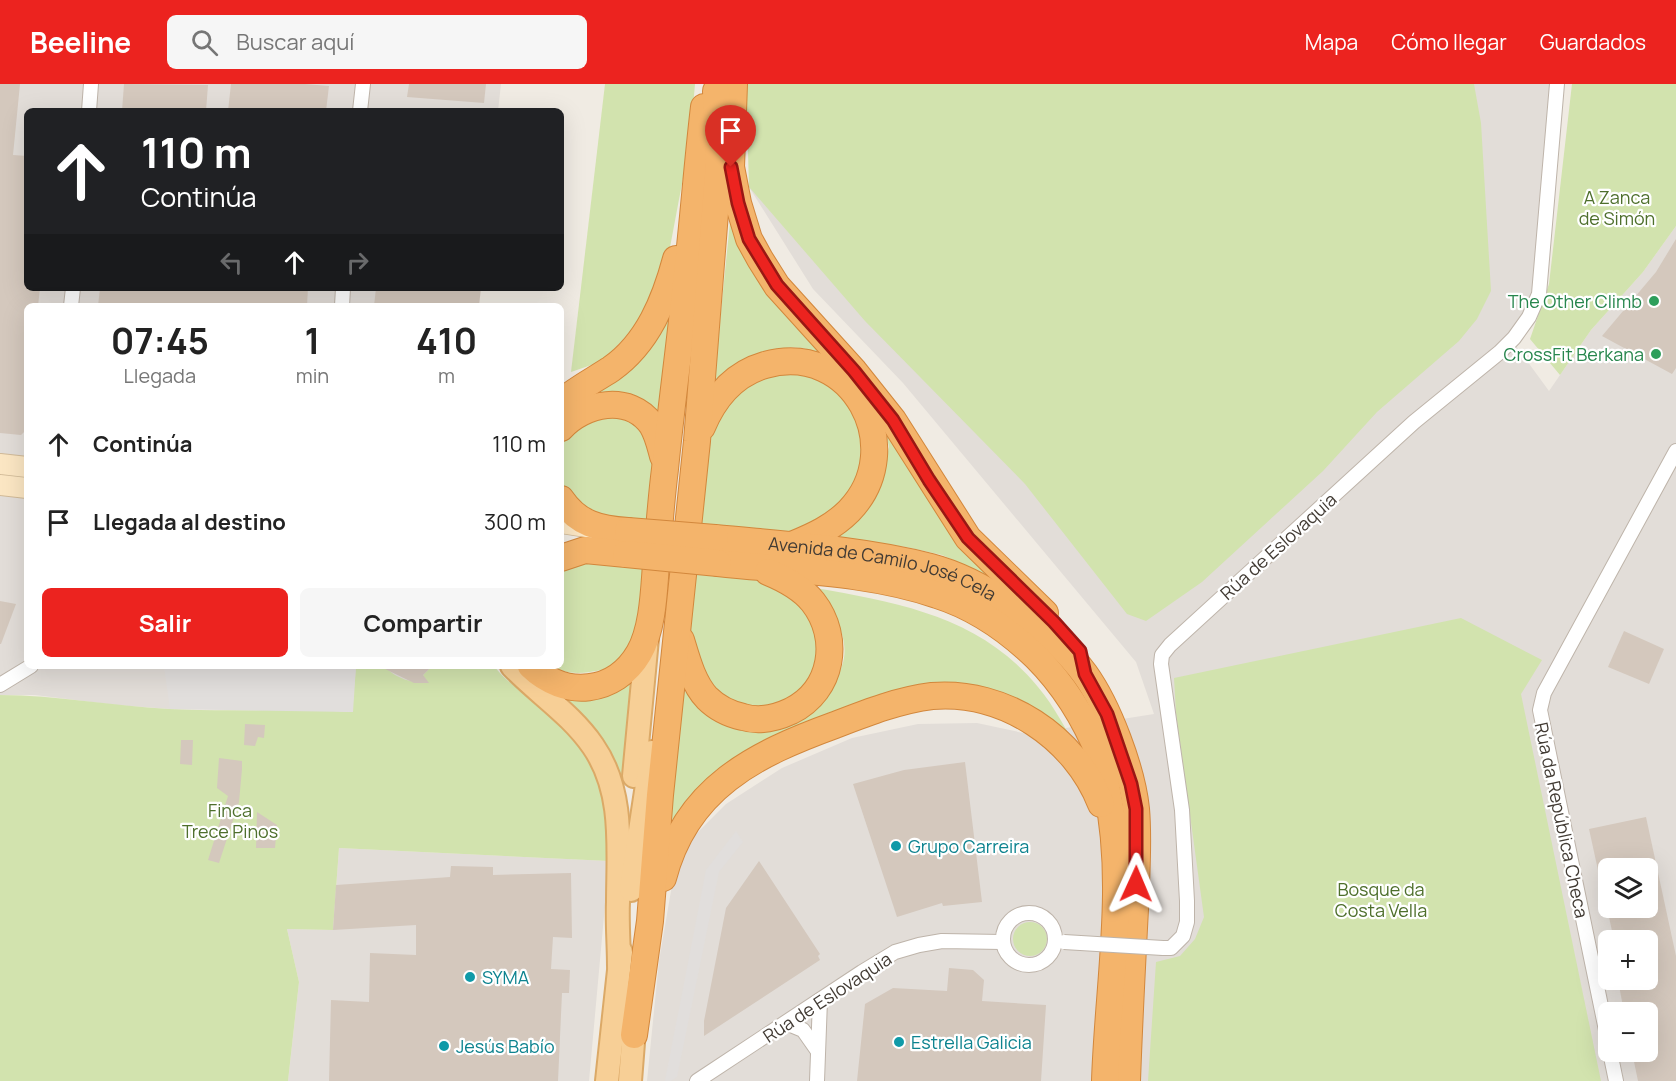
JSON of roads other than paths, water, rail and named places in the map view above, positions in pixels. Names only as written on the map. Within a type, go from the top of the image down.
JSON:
[{"type":"highway","points":[[564,399],[576,389],[612,368],[636,346],[654,320],[668,290],[718,86]]},
{"type":"highway","points":[[634,1035],[650,921],[660,795],[697,441],[719,162],[718,86]]},
{"type":"highway","points":[[718,86],[738,203],[749,239],[760,259],[777,285],[854,371],[893,420],[929,480],[968,538],[1054,622],[1080,651],[1085,674]]},
{"type":"highway","points":[[652,752],[718,86]]},
{"type":"highway","points":[[534,669],[559,685],[592,688],[622,673],[640,652],[648,628],[654,597],[665,467],[687,283],[696,174]]},
{"type":"highway","points":[[697,441],[707,416],[720,394],[737,378],[755,368],[775,362],[797,361],[818,366],[838,377],[854,391],[866,409],[874,432],[875,453],[871,475],[861,495],[843,516],[816,535],[790,545]]},
{"type":"highway","points":[[564,425],[569,419],[592,406],[607,404],[624,406],[639,413],[651,424],[659,440],[665,467]]},
{"type":"highway","points":[[564,503],[581,518],[627,542]]},
{"type":"highway","points":[[573,549],[627,542]]},
{"type":"highway","name":"Avenida de Camilo José Cela","points":[[627,542],[716,550],[790,545],[828,549],[932,567],[977,586],[1015,608],[1054,640],[1085,674],[1107,714],[1122,753],[1136,809],[1137,864],[1127,1081]]},
{"type":"highway","name":"Avenida de Camilo José Cela","points":[[716,550],[754,567],[845,575],[901,585],[938,595],[978,612],[1017,638],[1051,672],[1078,712],[1100,758],[1113,817],[1116,902],[1105,1081]]},
{"type":"highway","points":[[678,631],[694,677],[706,697],[719,708],[749,719],[766,719],[798,708],[822,683],[829,665],[831,646],[827,628],[816,607],[800,589],[782,578],[754,567]]},
{"type":"highway","points":[[650,921],[672,850],[690,818],[718,785],[740,768],[787,743],[856,717],[913,700],[932,696],[975,699],[1014,710],[1062,744],[1092,785],[1102,807],[1113,817]]},
{"type":"main road","points":[[0,485],[24,488]]},
{"type":"main road","points":[[564,523],[601,529]]},
{"type":"main road","points":[[619,927],[648,628]]},
{"type":"main road","points":[[515,669],[565,712],[594,747],[603,763],[616,806],[620,842],[619,966]]},
{"type":"main road","points":[[607,1081],[619,966],[652,752]]},
{"type":"main road","points":[[630,1081],[652,752]]},
{"type":"street","points":[[89,108],[92,84]]},
{"type":"street","points":[[360,108],[363,84]]},
{"type":"street","name":"Rúa de Eslovaquia","points":[[1060,941],[1171,948],[1183,936],[1187,922],[1187,901],[1182,810],[1161,664],[1162,655],[1170,645],[1414,422],[1514,338],[1529,316],[1539,294],[1557,84]]},
{"type":"street","name":"Rúa da República Checa","points":[[1600,1002],[1540,710],[1545,693],[1556,671],[1676,451]]},
{"type":"street","points":[[0,685],[26,669]]},
{"type":"street","points":[[1028,913],[1037,914],[1050,924],[1060,941],[1048,957],[1034,965],[1017,963],[1010,958],[1002,942],[1003,933],[1012,919],[1028,913]]},
{"type":"street","name":"Rúa de Eslovaquia","points":[[697,1081],[895,952],[942,940],[1002,942]]},
{"type":"street","points":[[817,1081],[820,1000]]},
{"type":"street","points":[[802,1012],[814,1023],[818,1043]]},
{"type":"street","points":[[786,1023],[803,1030],[818,1043]]},
{"type":"street","points":[[1612,1062],[1617,1081]]},
{"type":"place","name":"The Other Climb","points":[[1654,301]]},
{"type":"place","name":"CrossFit Berkana","points":[[1656,354]]},
{"type":"place","name":"Grupo Carreira","points":[[896,846]]},
{"type":"place","name":"SYMA","points":[[470,977]]},
{"type":"place","name":"Estrella Galicia","points":[[899,1042]]},
{"type":"place","name":"Jesús Babío","points":[[444,1046]]},
{"type":"park label","name":"A Zanca de Simón","points":[[1617,207]]},
{"type":"park label","name":"Finca Trece Pinos","points":[[230,820]]},
{"type":"park label","name":"Bosque da Costa Vella","points":[[1381,899]]}]
